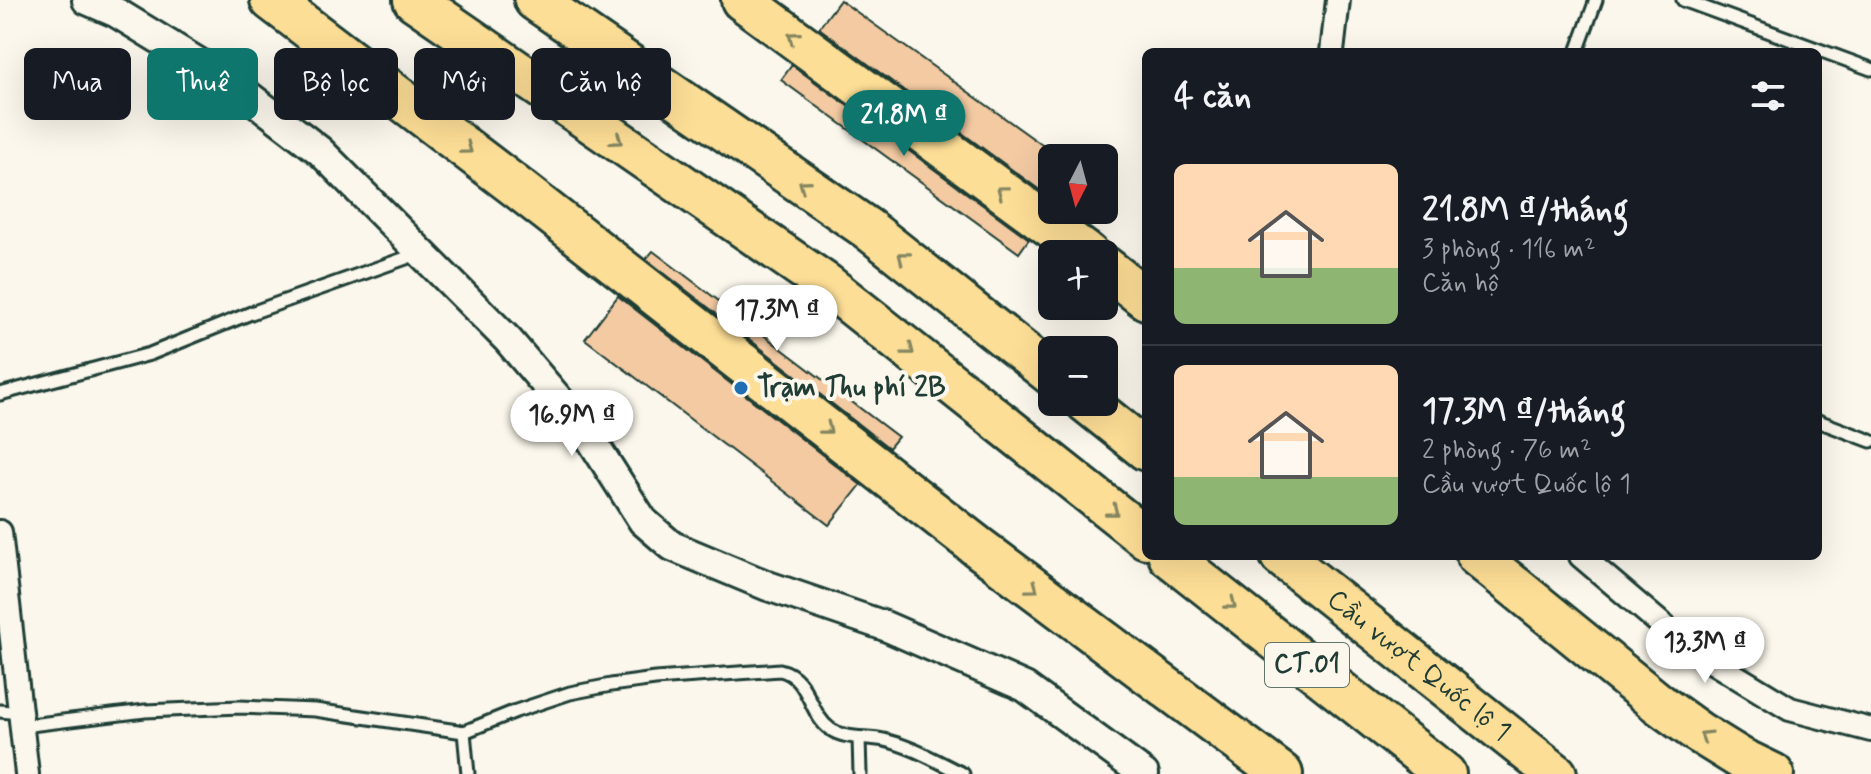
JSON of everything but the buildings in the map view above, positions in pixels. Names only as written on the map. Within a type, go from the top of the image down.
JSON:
[{"type":"highway","points":[[271,0],[978,547],[1282,774]]},
{"type":"highway","points":[[414,0],[826,284],[1142,535]]},
{"type":"highway","points":[[535,0],[868,229],[1038,364]]},
{"type":"highway","points":[[742,0],[1069,240]]},
{"type":"highway","points":[[1118,277],[1142,296]]},
{"type":"highway","points":[[1104,416],[1142,447]]},
{"type":"highway","name":"CT.01","points":[[1174,560],[1445,774]]},
{"type":"highway","name":"Cầu vượt Quốc lộ 1","points":[[1286,560],[1556,774]]},
{"type":"highway","points":[[1482,560],[1659,704],[1740,758],[1773,774]]},
{"type":"street","points":[[87,0],[117,13],[233,84],[320,151],[518,352],[587,433],[643,521],[672,546],[768,586],[885,626],[1025,687],[1144,774]]},
{"type":"street","points":[[1332,48],[1338,0]]},
{"type":"street","points":[[0,532],[14,717],[27,774]]},
{"type":"street","points":[[1586,560],[1688,647],[1790,709],[1871,730]]},
{"type":"lane","points":[[1578,48],[1596,0]]},
{"type":"lane","points":[[1683,0],[1814,48]]},
{"type":"lane","points":[[1822,51],[1871,69]]},
{"type":"lane","points":[[0,394],[150,354],[251,313],[421,253]]},
{"type":"lane","points":[[1822,423],[1871,441]]},
{"type":"lane","points":[[14,717],[240,707],[315,710],[464,732],[570,693],[655,679],[780,670],[791,674],[802,684],[819,717],[838,733],[899,745],[963,774]]},
{"type":"lane","points":[[464,732],[468,774]]},
{"type":"lane","points":[[859,738],[860,774]]},
{"type":"place","name":"Trạm Thu phí 2B","points":[[741,388]]}]
